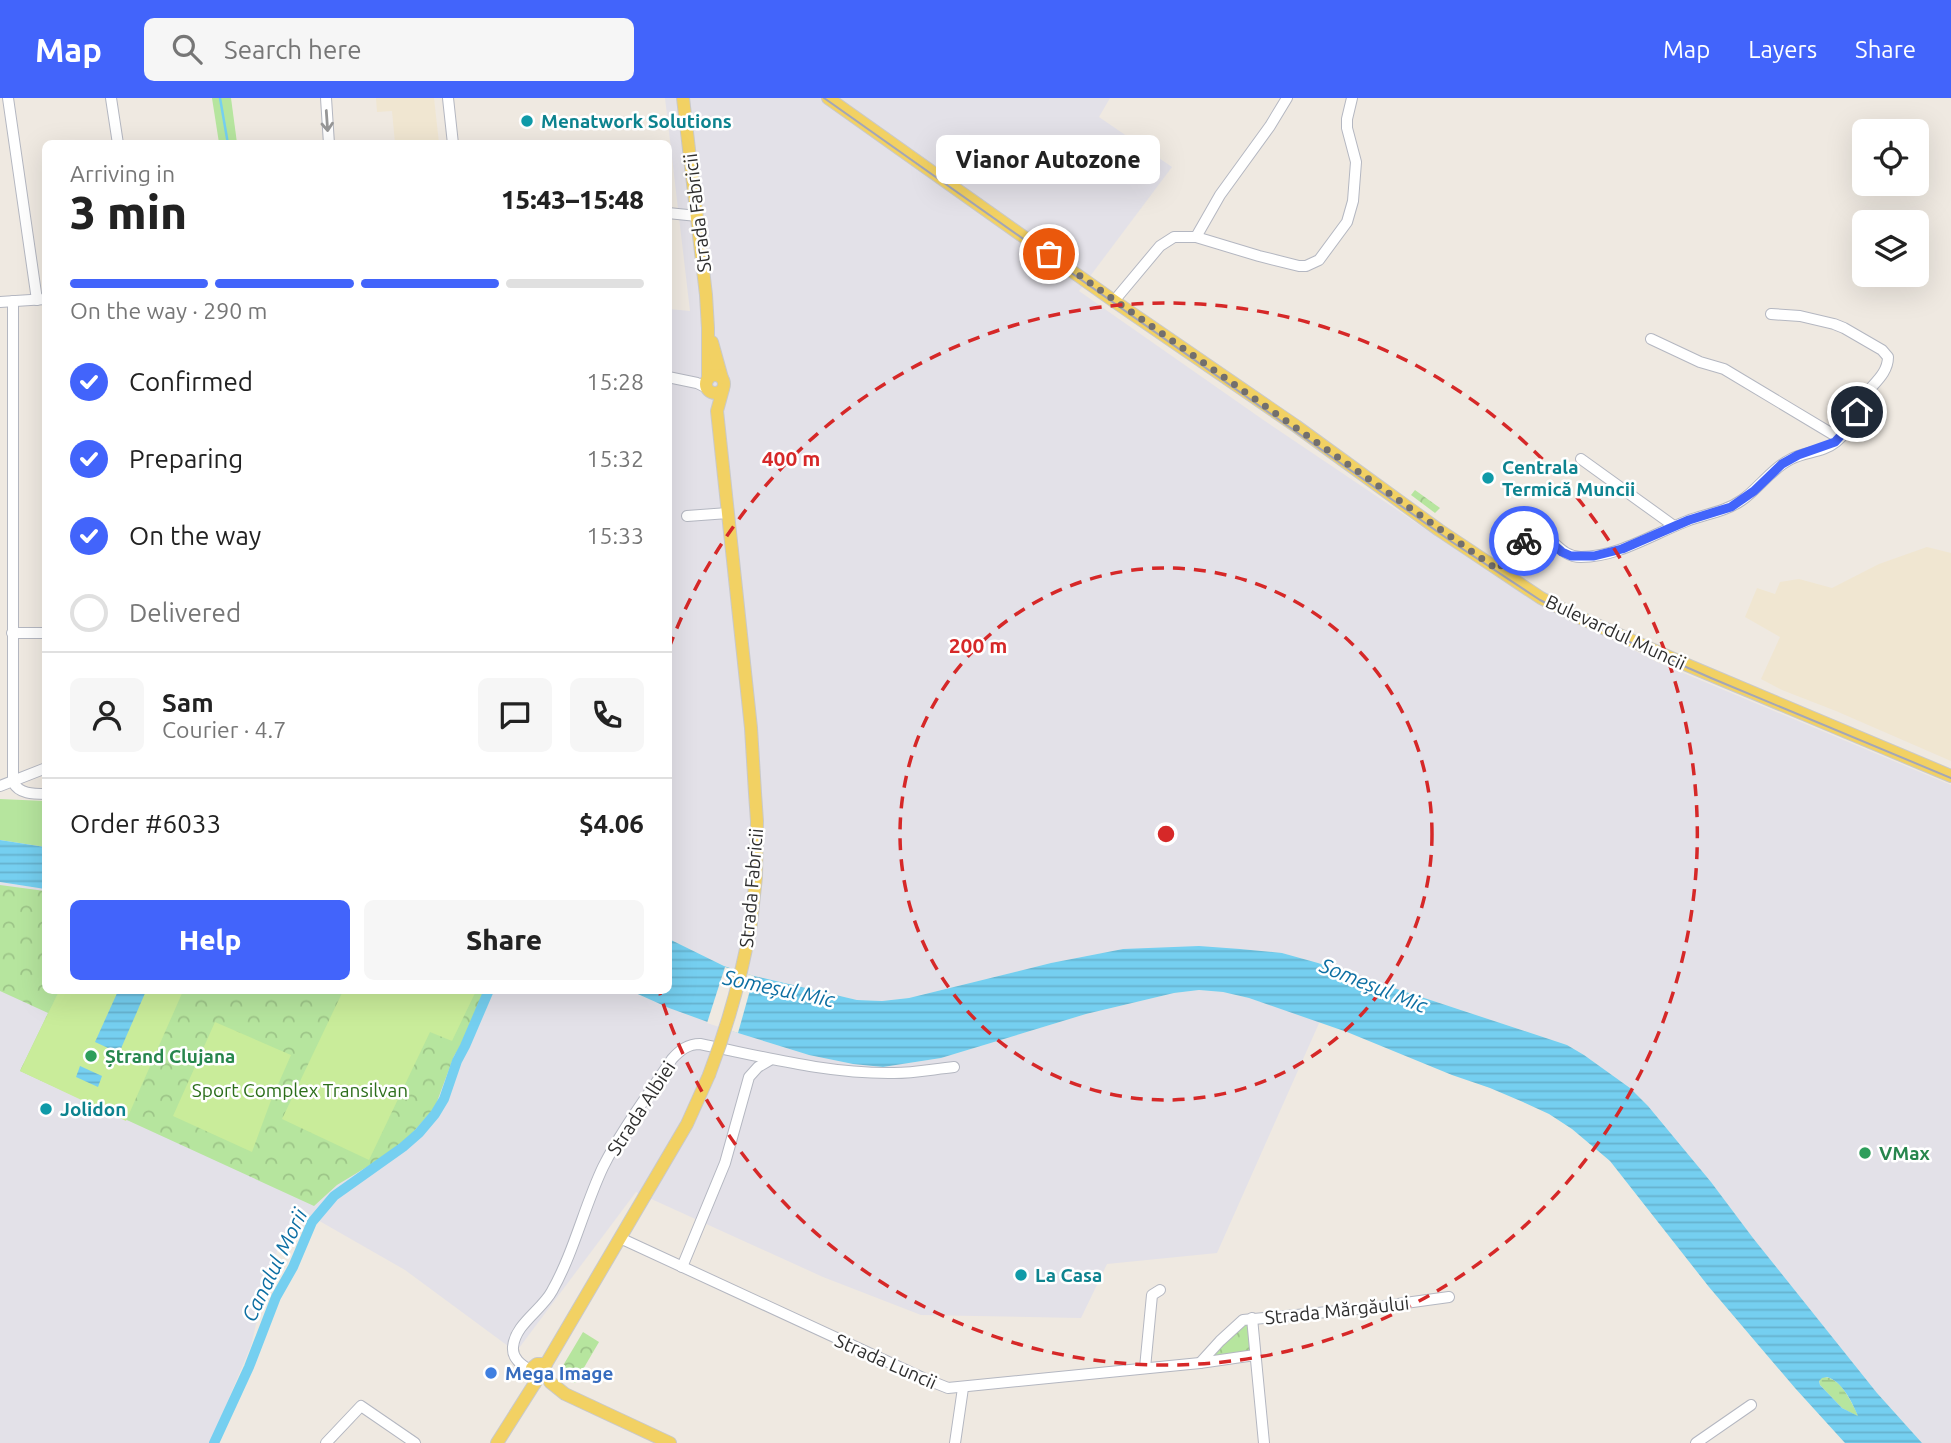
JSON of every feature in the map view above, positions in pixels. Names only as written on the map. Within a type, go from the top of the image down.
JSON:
[{"type":"main road","name":"Strada Fabricii","points":[[546,1364],[687,1124],[709,1075],[744,966],[756,877],[757,821],[751,728],[717,408],[722,384],[708,328],[684,98]]},
{"type":"main road","name":"Bulevardul Muncii","points":[[828,98],[1541,598],[1574,615],[1951,776]]},
{"type":"main road","name":"Strada Fabricii","points":[[708,328],[705,385],[717,408]]},
{"type":"main road","points":[[705,385],[715,393],[722,384]]},
{"type":"main road","points":[[497,1443],[533,1377],[537,1364],[546,1364],[553,1370],[550,1382],[541,1385],[533,1377]]},
{"type":"main road","points":[[550,1382],[565,1394],[670,1443]]},
{"type":"street","points":[[0,302],[41,299],[8,98]]},
{"type":"street","points":[[111,98],[117,140]]},
{"type":"street","points":[[326,98],[329,140]]},
{"type":"street","points":[[448,98],[453,140]]},
{"type":"street","points":[[1196,236],[1220,195],[1287,98]]},
{"type":"street","points":[[1114,300],[1151,256],[1167,240],[1174,237],[1196,236],[1291,265],[1306,266],[1319,260],[1347,222],[1353,201],[1356,162],[1347,128],[1351,101]]},
{"type":"street","points":[[672,213],[697,216]]},
{"type":"street","points":[[13,301],[13,782],[24,792],[42,794]]},
{"type":"street","points":[[1498,570],[1512,551],[1536,531],[1545,535],[1562,552],[1577,557],[1594,556],[1615,551],[1689,520],[1731,507],[1754,491],[1782,464],[1798,455],[1830,445],[1839,438],[1852,423],[1860,402],[1886,366],[1886,353],[1834,324],[1800,316],[1771,314]]},
{"type":"street","points":[[1651,339],[1700,362],[1724,369],[1839,438]]},
{"type":"street","points":[[672,378],[705,385]]},
{"type":"street","points":[[1581,459],[1674,526]]},
{"type":"street","points":[[687,516],[728,513]]},
{"type":"street","points":[[12,633],[42,633]]},
{"type":"street","points":[[0,786],[42,770]]},
{"type":"street","name":"Strada Albiei","points":[[533,1377],[514,1356],[515,1339],[552,1292],[604,1166],[672,1059],[680,1051],[694,1044],[816,1068],[880,1073],[954,1067]]},
{"type":"street","points":[[736,1051],[749,1077]]},
{"type":"street","points":[[682,1267],[722,1173],[749,1077],[758,1067],[770,1060]]},
{"type":"street","name":"Strada Luncii","points":[[620,1238],[941,1387],[963,1388],[1255,1355]]},
{"type":"street","points":[[1144,1368],[1152,1295],[1160,1290]]},
{"type":"street","name":"Strada Mărgăului","points":[[1200,1363],[1243,1320],[1449,1297]]},
{"type":"street","points":[[1252,1318],[1265,1443]]},
{"type":"street","points":[[954,1443],[963,1388]]},
{"type":"street","points":[[1696,1443],[1751,1405]]},
{"type":"street","points":[[326,1443],[361,1406],[415,1443]]},
{"type":"shaded area","points":[[376,98],[434,98],[439,140],[395,140],[392,111],[377,112]]},
{"type":"shaded area","points":[[665,98],[1110,98],[1099,117],[1172,167],[1079,291],[1262,419],[1504,582],[1657,662],[1951,785],[1951,1443],[1922,1443],[1877,1393],[1648,1106],[1630,1088],[1567,1045],[1282,953],[1240,949],[1123,949],[1051,963],[909,998],[882,1001],[857,1000],[754,976],[724,966],[672,940],[672,309],[690,311]]},
{"type":"shaded area","points":[[1927,547],[1951,553],[1951,761],[1761,679],[1780,637],[1745,617],[1757,588],[1775,594],[1780,582],[1799,579],[1832,588],[1879,564]]},
{"type":"shaded area","points":[[0,882],[42,889],[42,994],[638,994],[738,1033],[809,1055],[883,1067],[941,1058],[1086,1014],[1174,993],[1199,990],[1249,998],[1320,1021],[1217,1253],[1107,1264],[1081,1318],[921,1315],[823,1277],[636,1192],[516,1352],[405,1270],[302,1211],[281,1238],[251,1346],[210,1443],[0,1443]]},
{"type":"green space","points":[[212,98],[231,98],[237,140],[219,140]]},
{"type":"green space","points":[[1415,490],[1440,508],[1435,513],[1411,495]]},
{"type":"green space","points":[[0,799],[42,801],[42,847],[0,840]]},
{"type":"green space","name":"Sport Complex Transilvan","points":[[0,885],[42,891],[42,994],[483,994],[454,1056],[435,1107],[409,1137],[337,1185],[314,1206],[20,1071],[48,1013],[0,991]]},
{"type":"green space","name":"Ștrand Clujana","points":[[58,994],[182,994],[126,1121],[20,1071]]},
{"type":"green space","points":[[342,994],[475,994],[452,1041],[430,1032],[369,1160],[282,1119]]},
{"type":"green space","points":[[215,1022],[291,1055],[252,1152],[173,1116]]},
{"type":"green space","points":[[1247,1322],[1251,1353],[1207,1359]]},
{"type":"green space","points":[[583,1332],[599,1342],[575,1383],[558,1374]]},
{"type":"green space","points":[[1822,1377],[1840,1385],[1859,1417],[1842,1408],[1820,1385],[1819,1380]]},
{"type":"water","points":[[0,840],[42,847],[42,889],[0,882]]},
{"type":"water","name":"Someșul Mic","points":[[672,940],[724,966],[754,976],[857,1000],[882,1001],[909,998],[1051,963],[1123,949],[1199,946],[1282,953],[1567,1045],[1630,1088],[1648,1106],[1877,1393],[1922,1443],[1845,1443],[1709,1287],[1610,1161],[1572,1129],[1523,1102],[1347,1032],[1249,998],[1199,990],[1174,993],[1086,1014],[941,1058],[883,1067],[809,1055],[669,1008],[638,994],[672,994]],"holes":[[[1827,1377],[1846,1393],[1858,1416],[1842,1408],[1819,1381]]]},
{"type":"water","points":[[117,994],[145,994],[119,1053],[95,1042]]},
{"type":"water","points":[[80,1066],[102,1076],[98,1087],[76,1077]]},
{"type":"pier","points":[[725,967],[754,976],[738,1033],[707,1023]]},
{"type":"waterway","points":[[220,98],[227,140]]},
{"type":"waterway","name":"Canalul Morii","points":[[214,1443],[249,1367],[276,1297],[293,1267],[312,1222],[334,1196],[403,1147],[435,1114],[444,1099],[457,1061],[487,994]]},
{"type":"tram line","points":[[824,98],[1452,542],[1540,600],[1711,678],[1951,778]]},
{"type":"way so far","points":[[1049,254],[1498,570],[1512,551],[1524,541]]},
{"type":"place","name":"Menatwork Solutions","points":[[527,121]]},
{"type":"place","name":"Vianor Autozone","points":[[1049,254]]},
{"type":"place","name":"Centrala Termică Muncii","points":[[1488,478]]},
{"type":"place","name":"Ștrand Clujana","points":[[91,1056]]},
{"type":"place","name":"Jolidon","points":[[46,1109]]},
{"type":"place","name":"VMax","points":[[1865,1153]]},
{"type":"place","name":"La Casa","points":[[1021,1275]]},
{"type":"place","name":"Mega Image","points":[[491,1373]]},
{"type":"route","points":[[1524,541],[1536,531],[1571,556],[1594,556],[1622,549],[1689,520],[1731,507],[1754,491],[1782,464],[1798,455],[1835,442],[1852,423],[1857,412]]}]
